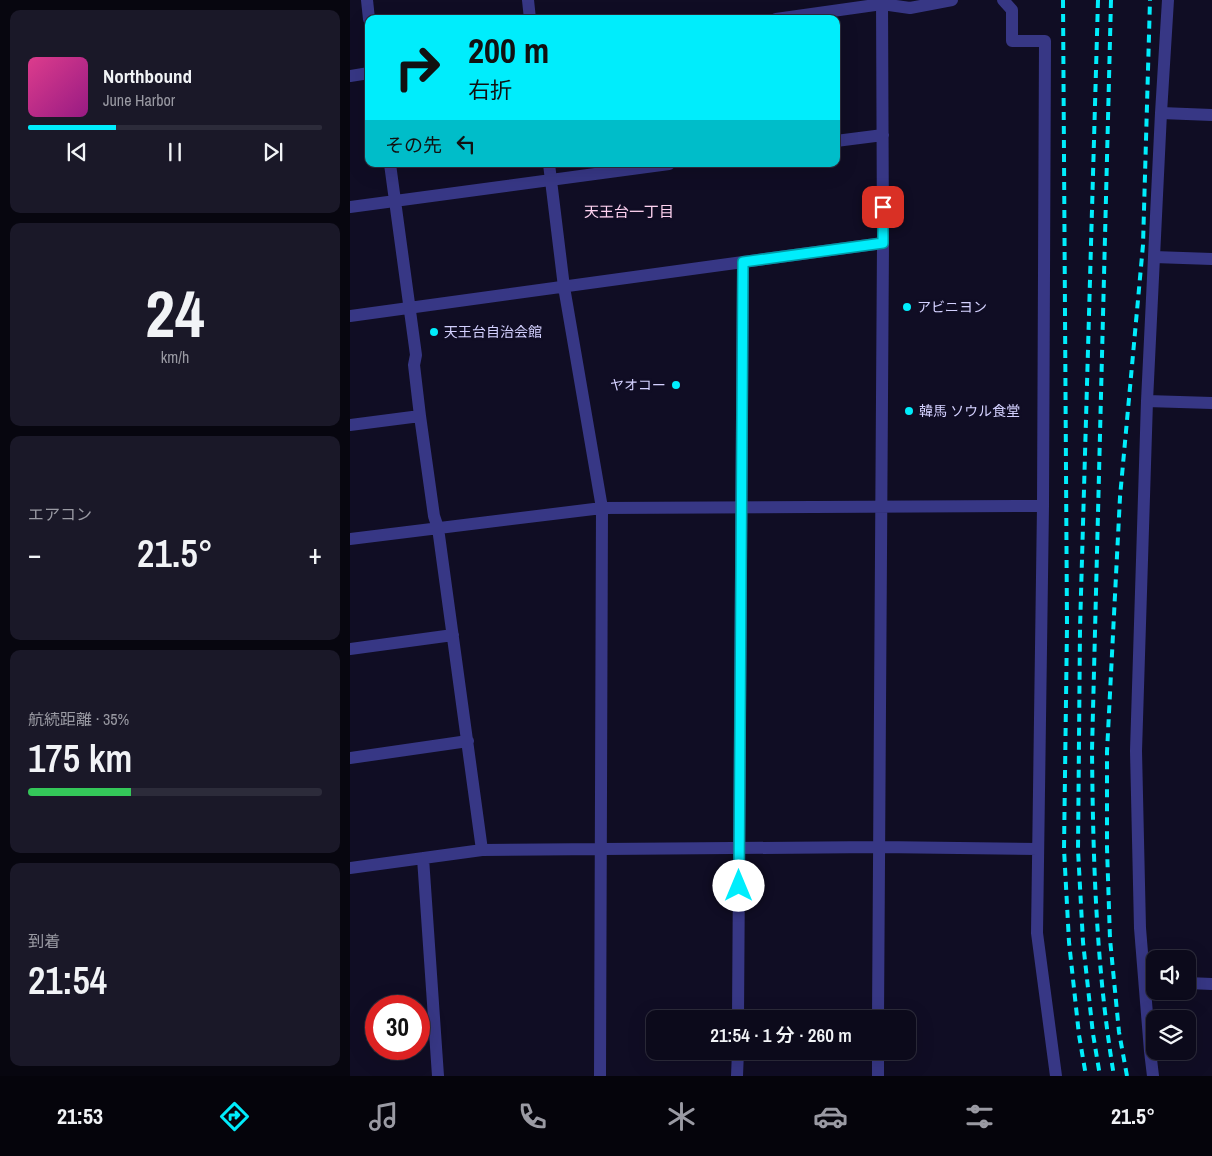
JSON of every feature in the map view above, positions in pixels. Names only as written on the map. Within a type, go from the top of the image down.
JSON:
[{"type":"street","points":[[367,0],[369,15]]},
{"type":"street","points":[[528,0],[530,15]]},
{"type":"street","points":[[801,15],[884,2],[910,8],[952,0]]},
{"type":"street","points":[[1003,0],[1012,10],[1012,41],[1044,42],[1038,933],[1056,1076]]},
{"type":"street","points":[[1146,960],[1140,928],[1136,751],[1147,401],[1168,0]]},
{"type":"street","points":[[878,1010],[884,2]]},
{"type":"street","points":[[350,76],[365,74]]},
{"type":"street","points":[[1161,113],[1212,115]]},
{"type":"street","points":[[840,140],[882,135]]},
{"type":"street","points":[[390,167],[416,355],[414,365],[420,416],[434,516],[438,528],[482,850]]},
{"type":"street","points":[[549,167],[564,287],[602,508],[600,1076]]},
{"type":"street","points":[[350,207],[647,167]]},
{"type":"street","points":[[350,316],[883,243]]},
{"type":"street","points":[[1154,257],[1212,259]]},
{"type":"street","points":[[738,1010],[743,262]]},
{"type":"street","points":[[1147,401],[1212,403]]},
{"type":"street","points":[[350,425],[420,416]]},
{"type":"street","points":[[350,539],[602,508],[1042,506]]},
{"type":"street","points":[[350,649],[453,634]]},
{"type":"street","points":[[350,758],[468,741]]},
{"type":"street","points":[[350,868],[482,850],[879,847],[1038,849]]},
{"type":"street","points":[[423,858],[438,1076]]},
{"type":"street","points":[[1196,983],[1212,984]]},
{"type":"street","points":[[1150,1000],[1150,1051],[1153,1076]]},
{"type":"street","points":[[738,1060],[738,1076]]},
{"type":"street","points":[[878,1060],[878,1076]]},
{"type":"railway","points":[[1063,0],[1067,626],[1064,849],[1069,942],[1079,1035],[1086,1076]]},
{"type":"railway","points":[[1098,0],[1080,629],[1078,850],[1083,942],[1093,1034],[1100,1076]]},
{"type":"railway","points":[[1111,0],[1092,750],[1093,832],[1099,954],[1114,1076]]},
{"type":"railway","points":[[1127,1076],[1119,1032],[1110,939],[1107,848],[1107,752],[1120,497],[1143,245],[1150,0]]},
{"type":"place","name":"アビニヨン","points":[[907,307]]},
{"type":"place","name":"天王台自治会館","points":[[434,332]]},
{"type":"place","name":"ヤオコー","points":[[676,385]]},
{"type":"place","name":"韓馬 ソウル食堂","points":[[909,411]]},
{"type":"district","name":"天王台一丁目","points":[[629,211]]},
{"type":"route","points":[[739,886],[743,262],[883,243],[883,207]]}]
